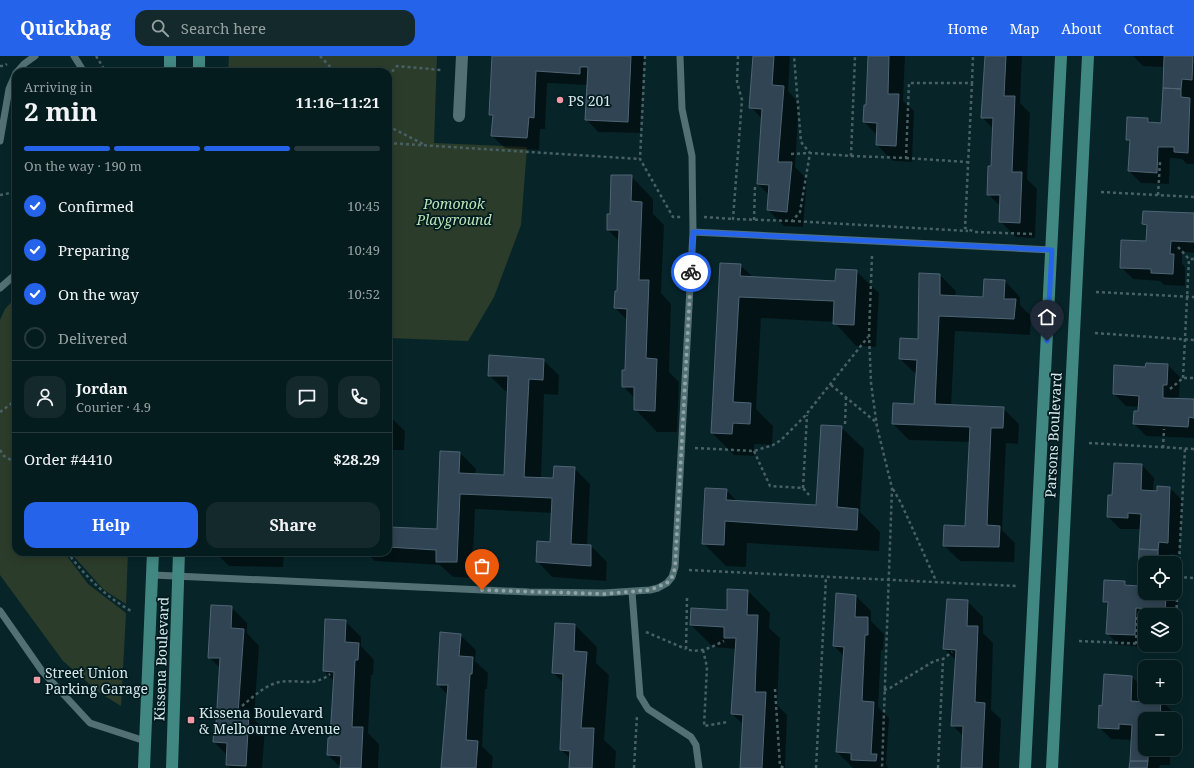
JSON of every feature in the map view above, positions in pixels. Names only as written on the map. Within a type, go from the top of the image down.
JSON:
[{"type":"street","points":[[170,56],[170,68]]},
{"type":"street","points":[[198,68],[199,56]]},
{"type":"street","points":[[459,116],[462,56]]},
{"type":"street","name":"Parsons Boulevard","points":[[1025,768],[1061,56]]},
{"type":"street","name":"Parsons Boulevard","points":[[1052,768],[1088,56]]},
{"type":"street","name":"Kissena Boulevard","points":[[144,768],[153,556]]},
{"type":"street","name":"Kissena Boulevard","points":[[172,768],[179,556]]},
{"type":"lane","points":[[22,68],[35,56]]},
{"type":"lane","points":[[74,56],[82,68]]},
{"type":"lane","points":[[153,575],[529,592],[632,592],[658,588],[672,577],[675,568],[693,232],[692,156],[682,109],[680,56]]},
{"type":"lane","points":[[0,141],[9,89],[12,82]]},
{"type":"lane","points":[[693,232],[1052,250]]},
{"type":"lane","points":[[0,288],[12,278]]},
{"type":"lane","points":[[632,592],[640,696],[648,709],[691,737],[696,745],[699,768]]},
{"type":"lane","points":[[0,611],[42,671],[90,723],[145,741]]},
{"type":"path","points":[[96,56],[104,68]]},
{"type":"path","points":[[320,56],[332,68]]},
{"type":"path","points":[[645,56],[640,159],[673,217],[792,221],[1033,234]]},
{"type":"path","points":[[733,219],[742,100],[737,82],[738,56]]},
{"type":"path","points":[[792,221],[800,212],[810,153],[801,142],[794,56]]},
{"type":"path","points":[[851,156],[855,56]]},
{"type":"path","points":[[969,231],[964,225],[973,56]]},
{"type":"path","points":[[392,71],[396,66],[440,70]]},
{"type":"path","points":[[906,158],[909,83],[972,83]]},
{"type":"path","points":[[392,128],[426,146]]},
{"type":"path","points":[[392,143],[640,159]]},
{"type":"path","points":[[791,154],[810,153],[967,162]]},
{"type":"path","points":[[1158,195],[1160,162]]},
{"type":"path","points":[[754,220],[755,186]]},
{"type":"path","points":[[1101,192],[1194,197]]},
{"type":"path","points":[[0,196],[12,193]]},
{"type":"path","points":[[1178,247],[1189,259],[1183,378]]},
{"type":"path","points":[[872,256],[869,336],[870,375],[877,424],[892,488],[882,768]]},
{"type":"path","points":[[1189,259],[1194,259]]},
{"type":"path","points":[[1096,292],[1194,297]]},
{"type":"path","points":[[1094,333],[1194,340]]},
{"type":"path","points":[[695,448],[754,451],[773,445],[781,440],[831,385],[869,336]]},
{"type":"path","points":[[1170,388],[1183,378],[1194,378]]},
{"type":"path","points":[[831,385],[877,424]]},
{"type":"path","points":[[845,424],[846,398]]},
{"type":"path","points":[[0,412],[12,403]]},
{"type":"path","points":[[807,413],[803,488],[809,495]]},
{"type":"path","points":[[1163,448],[1164,429]]},
{"type":"path","points":[[1089,443],[1194,449]]},
{"type":"path","points":[[1179,556],[1185,449]]},
{"type":"path","points":[[0,450],[4,456],[12,461]]},
{"type":"path","points":[[754,451],[770,486],[803,488]]},
{"type":"path","points":[[892,488],[901,503],[937,583]]},
{"type":"path","points":[[70,556],[95,584],[113,601],[131,611]]},
{"type":"path","points":[[688,570],[888,581],[1016,586]]},
{"type":"path","points":[[816,768],[826,577]]},
{"type":"path","points":[[1182,577],[1194,578]]},
{"type":"path","points":[[686,649],[687,598]]},
{"type":"path","points":[[1079,641],[1136,644],[1138,615]]},
{"type":"path","points":[[635,627],[694,652],[703,650],[724,641]]},
{"type":"path","points":[[703,650],[707,667],[704,726],[727,722]]},
{"type":"path","points":[[884,690],[890,688],[934,661],[943,659],[952,652]]},
{"type":"path","points":[[938,768],[943,659]]},
{"type":"path","points":[[242,706],[266,686],[277,682],[289,681],[314,683],[330,674]]},
{"type":"path","points":[[775,689],[780,766],[784,768]]},
{"type":"path","points":[[634,768],[637,708],[640,696]]},
{"type":"green space","name":"Pomonok Playground","points":[[229,56],[437,56],[434,143],[527,147],[521,225],[494,297],[468,341],[392,338],[392,68],[228,68]]},
{"type":"green space","points":[[12,301],[12,556],[67,556],[88,584],[126,613],[121,706],[100,693],[63,661],[0,575],[0,320],[5,309]]},
{"type":"green space","points":[[74,556],[128,556],[126,604],[104,590]]},
{"type":"building","points":[[492,56],[631,56],[628,122],[585,120],[588,67],[580,67],[580,74],[536,71],[534,118],[529,117],[527,138],[491,136],[493,115],[489,115]]},
{"type":"building","points":[[753,56],[774,56],[772,85],[784,86],[778,162],[792,162],[787,212],[767,210],[769,185],[757,184],[762,109],[749,108]]},
{"type":"building","points":[[868,56],[889,56],[888,94],[899,94],[896,146],[876,145],[877,123],[863,122],[864,105],[866,105]]},
{"type":"building","points":[[985,56],[1006,56],[1004,96],[1015,96],[1012,172],[1022,172],[1020,223],[999,222],[1000,195],[987,195],[988,166],[991,166],[993,118],[981,118]]},
{"type":"building","points":[[1164,56],[1193,56],[1192,80],[1182,79],[1181,89],[1163,88]]},
{"type":"building","points":[[1163,88],[1181,89],[1181,97],[1190,98],[1188,153],[1174,152],[1174,147],[1158,147],[1157,173],[1128,171],[1130,140],[1126,140],[1127,117],[1148,118],[1148,122],[1161,123]]},
{"type":"building","points":[[611,175],[632,175],[631,201],[642,202],[639,280],[649,280],[646,358],[657,359],[655,411],[634,410],[634,387],[622,387],[622,370],[625,370],[627,309],[614,308],[615,291],[617,291],[619,230],[607,230],[607,214],[610,214]]},
{"type":"building","points":[[1143,211],[1194,213],[1194,242],[1171,241],[1170,254],[1174,254],[1173,274],[1151,273],[1151,269],[1120,268],[1121,240],[1146,241],[1147,225],[1142,224]]},
{"type":"building","points":[[720,263],[741,264],[740,276],[835,281],[836,269],[857,270],[854,325],[833,324],[834,301],[739,297],[733,402],[751,403],[750,424],[733,423],[732,434],[711,433]]},
{"type":"building","points":[[919,273],[940,274],[940,295],[983,297],[984,279],[1005,280],[1004,299],[1016,299],[1014,319],[939,316],[935,404],[1004,407],[1003,428],[991,428],[987,525],[1000,526],[999,547],[943,546],[944,525],[965,526],[970,427],[892,424],[893,403],[914,404],[917,360],[899,359],[900,338],[918,339]]},
{"type":"building","points":[[489,355],[544,359],[543,380],[529,379],[524,477],[553,478],[554,466],[575,467],[571,544],[591,545],[591,566],[536,562],[537,541],[550,542],[552,498],[460,494],[457,562],[436,562],[436,550],[392,547],[392,527],[437,529],[440,451],[460,452],[459,473],[504,475],[508,376],[488,376]]},
{"type":"building","points":[[1146,363],[1168,364],[1167,385],[1163,385],[1163,398],[1194,399],[1194,418],[1189,417],[1188,427],[1133,424],[1134,411],[1138,411],[1139,396],[1113,394],[1114,365],[1145,367]]},
{"type":"building","points":[[821,425],[842,426],[837,507],[858,509],[857,530],[725,521],[724,545],[702,544],[705,488],[727,489],[726,500],[816,505]]},
{"type":"building","points":[[1114,463],[1142,464],[1141,490],[1157,491],[1157,486],[1170,487],[1168,543],[1159,542],[1158,550],[1139,549],[1141,514],[1128,513],[1128,518],[1107,517],[1108,495],[1112,495]]},
{"type":"building","points":[[1139,549],[1158,550],[1158,556],[1139,556]]},
{"type":"building","points":[[1104,580],[1125,581],[1125,585],[1138,586],[1138,600],[1166,600],[1165,608],[1136,608],[1135,635],[1106,634],[1108,602],[1103,602]]},
{"type":"building","points":[[727,589],[748,590],[747,615],[758,615],[755,692],[766,692],[762,768],[740,768],[743,715],[731,714],[736,638],[724,638],[724,627],[690,625],[691,608],[727,610]]},
{"type":"building","points":[[836,593],[856,595],[855,617],[868,617],[868,635],[865,635],[862,701],[874,702],[871,754],[877,754],[876,761],[851,760],[851,753],[836,752],[844,647],[833,646]]},
{"type":"building","points":[[947,599],[968,600],[967,626],[978,626],[975,702],[985,703],[982,768],[961,768],[963,726],[951,726],[956,650],[943,649]]},
{"type":"building","points":[[211,605],[232,606],[231,628],[244,629],[238,713],[249,713],[246,766],[226,765],[227,743],[213,742],[214,724],[216,724],[220,658],[208,658]]},
{"type":"building","points":[[325,619],[346,620],[345,642],[359,643],[358,660],[355,660],[352,727],[363,727],[361,768],[340,768],[341,756],[327,755],[328,738],[330,738],[334,672],[323,671]]},
{"type":"building","points":[[555,623],[575,624],[574,651],[587,652],[581,728],[594,728],[592,768],[569,768],[570,751],[560,750],[563,674],[552,673]]},
{"type":"building","points":[[440,632],[461,634],[459,656],[473,657],[472,674],[470,674],[466,740],[478,741],[476,768],[441,768],[448,685],[437,685]]},
{"type":"building","points":[[1104,674],[1132,676],[1131,701],[1138,701],[1138,704],[1161,704],[1160,712],[1138,712],[1138,756],[1148,756],[1148,761],[1130,761],[1132,725],[1119,724],[1119,729],[1098,728],[1099,705],[1102,706]]},
{"type":"building","points":[[1130,761],[1148,761],[1147,768],[1129,768]]},
{"type":"way so far","points":[[482,590],[603,594],[650,590],[667,583],[672,577],[675,568],[691,272]]},
{"type":"place","name":"PS 201","points":[[560,100]]},
{"type":"place","name":"Street Union Parking Garage","points":[[37,680]]},
{"type":"place","name":"Kissena Boulevard & Melbourne Avenue","points":[[191,720]]},
{"type":"route","points":[[691,272],[693,232],[1052,250],[1047,341]]}]
